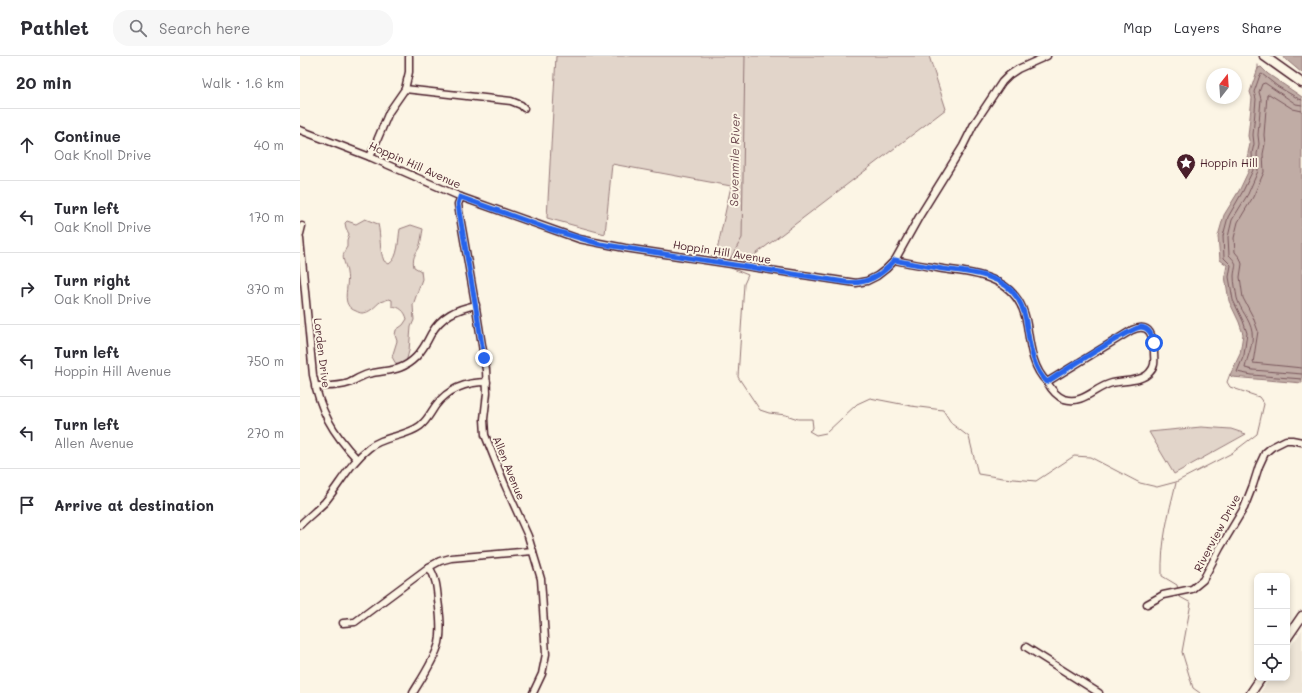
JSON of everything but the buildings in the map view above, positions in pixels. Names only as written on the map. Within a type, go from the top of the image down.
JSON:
[{"type":"main road","points":[[1264,56],[1302,83]]},
{"type":"main road","points":[[1290,634],[1302,616]]},
{"type":"main road","points":[[1251,693],[1259,681]]},
{"type":"street","points":[[370,157],[389,112],[405,89],[409,72],[409,56]]},
{"type":"street","name":"Hoppin Hill Avenue","points":[[300,130],[370,157],[460,197],[549,229],[596,243],[845,282],[862,283],[872,279],[886,269],[895,260],[919,217],[963,146],[974,124],[1002,82],[1013,72],[1047,56]]},
{"type":"street","points":[[405,89],[511,101],[521,104],[524,108]]},
{"type":"street","name":"Allen Avenue","points":[[460,197],[458,204],[459,211],[476,304],[487,382],[484,415],[485,435],[504,485],[533,551],[541,579],[546,654],[542,674],[533,693]]},
{"type":"street","points":[[300,234],[302,226]]},
{"type":"street","name":"Lorden Drive","points":[[300,238],[315,386],[328,422],[342,442],[357,458]]},
{"type":"street","points":[[895,260],[980,275],[1003,284],[1018,298],[1026,322],[1033,357],[1038,370],[1054,392],[1061,398],[1075,400],[1084,398],[1108,384],[1145,376],[1152,370],[1154,364],[1152,335],[1149,331],[1142,327],[1136,328],[1047,382]]},
{"type":"street","points":[[315,386],[334,386],[343,384],[368,374],[389,371],[404,366],[420,353],[434,329],[443,319],[460,309],[476,304]]},
{"type":"street","points":[[300,525],[325,501],[357,458],[371,446],[420,426],[428,418],[436,405],[445,395],[459,386],[474,382],[487,382]]},
{"type":"street","name":"Riverview Drive","points":[[1147,604],[1157,598],[1192,589],[1203,580],[1244,508],[1265,453],[1281,442],[1289,440],[1302,442]]},
{"type":"street","points":[[343,623],[355,622],[429,567],[440,561],[451,558],[533,551]]},
{"type":"street","points":[[414,693],[436,652],[440,638],[440,620],[436,586],[434,576],[429,567]]},
{"type":"street","points":[[1026,648],[1099,693]]},
{"type":"shaded area","points":[[556,56],[929,56],[946,109],[748,260],[716,255],[731,186],[612,164],[605,234],[547,218]]},
{"type":"shaded area","points":[[365,219],[378,224],[382,256],[384,261],[389,264],[395,257],[398,248],[400,229],[411,225],[423,229],[420,246],[413,261],[414,267],[421,271],[422,279],[413,305],[414,320],[411,327],[409,351],[404,370],[398,367],[392,357],[397,341],[395,335],[396,330],[403,325],[407,319],[400,308],[392,306],[392,300],[389,299],[380,302],[365,313],[360,313],[351,308],[346,300],[348,278],[343,254],[347,247],[349,234],[345,223],[347,221],[356,224]]},
{"type":"shaded area","points":[[1201,427],[1231,429],[1246,434],[1174,474],[1149,432]]},
{"type":"shaded area","points":[[1302,630],[1302,693],[1260,693],[1268,681],[1290,681],[1290,648]]},
{"type":"water","points":[[1282,56],[1302,56],[1302,73]]},
{"type":"water","points":[[1261,67],[1268,74],[1302,97],[1302,383],[1232,377],[1230,375],[1240,354],[1243,334],[1229,301],[1225,276],[1227,265],[1220,260],[1218,236],[1224,215],[1240,189],[1249,170],[1248,153],[1250,144],[1248,136],[1252,98],[1250,92],[1258,68]]},
{"type":"waterway","name":"Sevenmile River","points":[[729,261],[742,238],[745,56]]},
{"type":"waterway","name":"Sevenmile River","points":[[731,268],[748,275],[744,284],[738,377],[760,410],[798,419],[812,419],[813,428],[809,431],[816,435],[826,433],[857,404],[870,398],[911,406],[943,410],[952,424],[969,437],[978,474],[1036,481],[1074,456],[1090,457],[1140,483],[1157,487],[1176,482],[1232,453],[1257,434],[1264,404],[1259,397],[1230,387],[1227,382],[1230,374]]},
{"type":"waterway","name":"Sevenmile River","points":[[1176,483],[1164,540],[1162,576],[1177,585],[1178,590]]},
{"type":"waterway","name":"Sevenmile River","points":[[1179,595],[1191,603],[1182,652],[1193,688],[1200,693]]},
{"type":"place","name":"Hoppin Hill","points":[[1186,180]]},
{"type":"route","points":[[484,358],[459,211],[458,204],[460,197],[549,229],[600,244],[845,282],[862,283],[872,279],[886,269],[895,260],[980,275],[993,279],[1003,284],[1018,298],[1024,312],[1033,357],[1038,370],[1047,382],[1136,328],[1142,327],[1149,331],[1152,335],[1154,343]]}]
